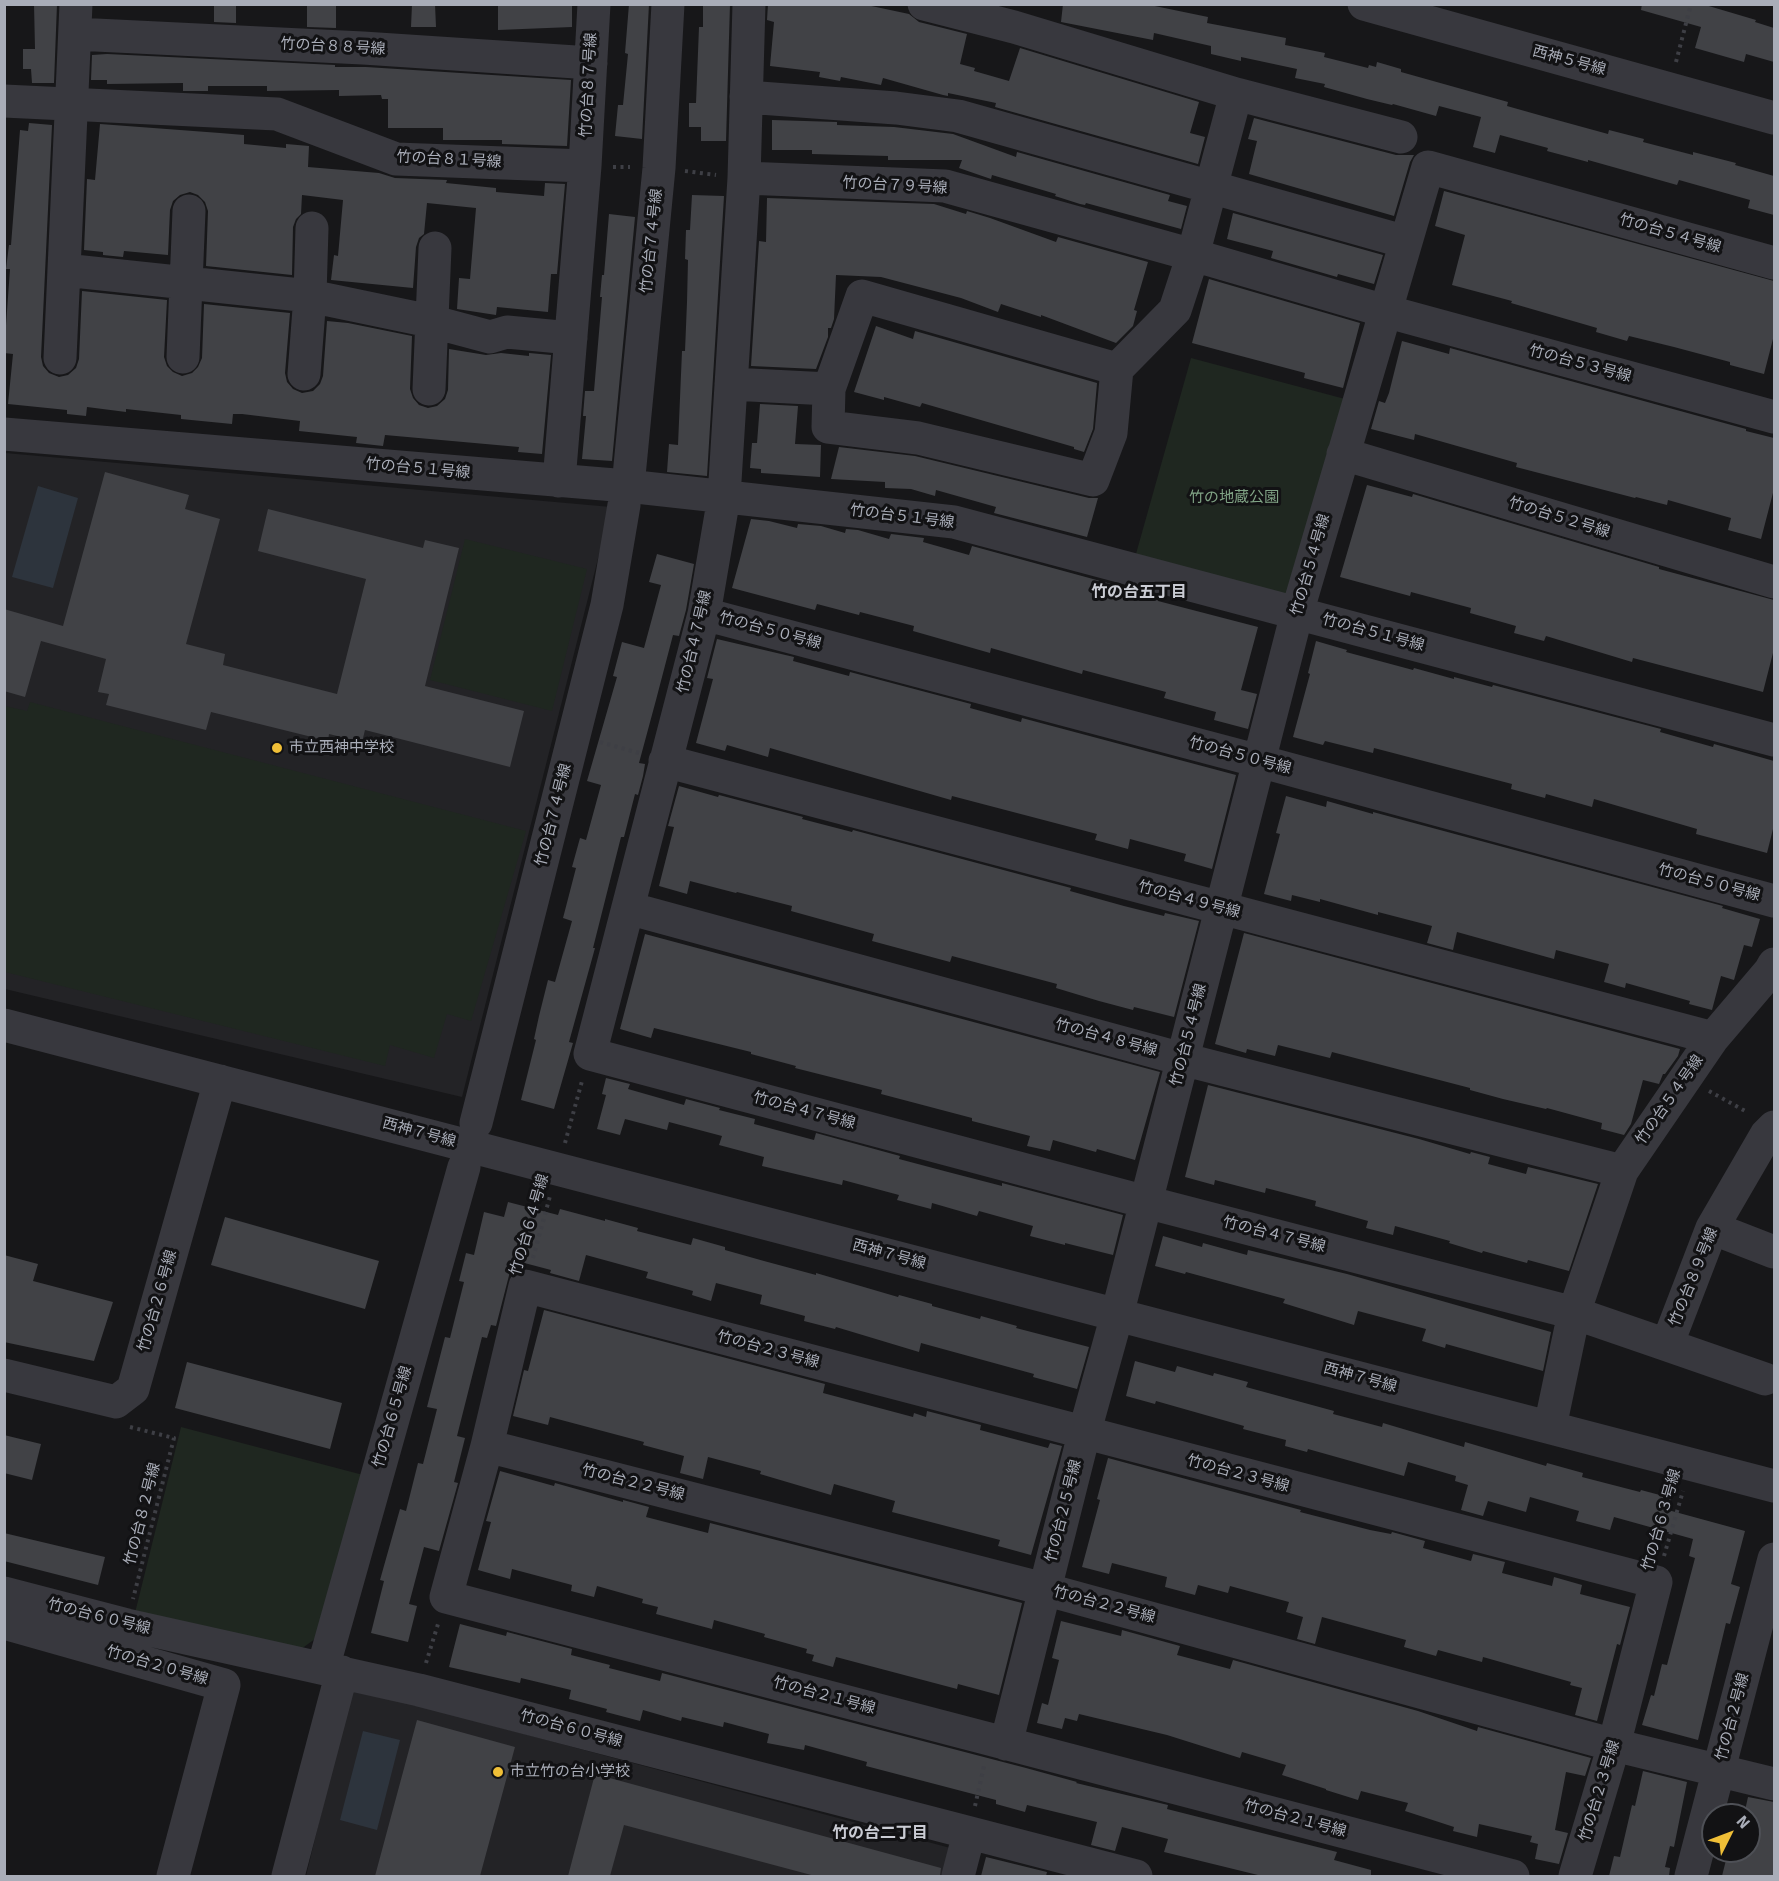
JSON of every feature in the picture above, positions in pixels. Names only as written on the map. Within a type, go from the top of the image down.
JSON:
[{"type":"street","name":"竹の台８７号線","points":[[585,166],[594,4]]},
{"type":"street","name":"竹の台７４号線","points":[[476,1123],[607,605],[627,490],[659,168],[668,4]]},
{"type":"street","points":[[724,497],[744,178],[749,4]]},
{"type":"street","points":[[924,4],[1014,27],[1236,94],[1401,137]]},
{"type":"street","name":"西神５号線","points":[[1364,4],[1774,118]]},
{"type":"street","name":"竹の台８８号線","points":[[76,19],[363,48],[591,63]]},
{"type":"street","points":[[60,358],[76,19]]},
{"type":"street","points":[[1117,369],[862,296],[828,389],[828,427],[918,438],[1093,480],[1111,433],[1117,369],[1175,310],[1193,255],[1236,94]]},
{"type":"street","points":[[746,97],[896,108],[958,116],[1406,242]]},
{"type":"street","name":"竹の台８１号線","points":[[4,101],[277,114],[396,159],[585,166]]},
{"type":"street","points":[[559,481],[585,166]]},
{"type":"street","name":"竹の台５４号線","points":[[1117,1314],[1297,613],[1428,166],[1774,263]]},
{"type":"street","name":"竹の台７９号線","points":[[744,178],[945,186],[1385,311]]},
{"type":"street","points":[[183,357],[189,211]]},
{"type":"street","points":[[304,374],[312,228]]},
{"type":"street","points":[[429,388],[430,321],[435,248]]},
{"type":"street","points":[[64,270],[310,296],[430,321],[490,337],[507,332],[571,338]]},
{"type":"street","name":"竹の台５３号線","points":[[1385,311],[1774,417]]},
{"type":"street","points":[[731,384],[828,389]]},
{"type":"street","name":"竹の台５１号線","points":[[4,434],[559,481],[954,522],[1774,740]]},
{"type":"street","name":"竹の台５２号線","points":[[1343,454],[1774,582]]},
{"type":"street","name":"竹の台４７号線","points":[[724,497],[704,614],[590,1054],[1574,1313]]},
{"type":"street","name":"竹の台５０号線","points":[[704,614],[1259,761],[1774,901]]},
{"type":"street","name":"竹の台４９号線","points":[[666,761],[1713,1038]]},
{"type":"street","name":"竹の台４８号線","points":[[628,908],[1182,1059],[1622,1171]]},
{"type":"street","name":"竹の台５４号線","points":[[1550,1427],[1574,1313],[1622,1171],[1713,1038],[1774,964]]},
{"type":"street","name":"西神７号線","points":[[4,1025],[1774,1486]]},
{"type":"street","name":"竹の台２６号線","points":[[4,1375],[116,1402],[134,1389],[220,1081]]},
{"type":"street","name":"竹の台８９号線","points":[[1574,1313],[1667,1345],[1712,1228],[1766,1135],[1765,1122]]},
{"type":"street","name":"竹の台６５号線","points":[[288,1876],[332,1670],[464,1167]]},
{"type":"street","points":[[1712,1228],[1774,1252]]},
{"type":"street","points":[[446,1597],[487,1446],[525,1286]]},
{"type":"street","name":"竹の台２３号線","points":[[525,1286],[1656,1582],[1614,1745],[1575,1876]]},
{"type":"street","name":"竹の台２５号線","points":[[998,1742],[1044,1589],[1117,1314]]},
{"type":"street","points":[[1667,1345],[1765,1379]]},
{"type":"street","name":"竹の台２２号線","points":[[487,1446],[1044,1589],[1614,1745],[1774,1784]]},
{"type":"street","name":"竹の台２号線","points":[[1691,1876],[1774,1559]]},
{"type":"street","name":"竹の台６０号線","points":[[4,1593],[127,1624],[419,1690],[964,1853],[1136,1876]]},
{"type":"street","name":"竹の台２１号線","points":[[446,1597],[1513,1876]]},
{"type":"street","name":"竹の台２０号線","points":[[4,1623],[224,1685],[173,1876]]},
{"type":"path","points":[[1669,88],[1691,4]]},
{"type":"path","points":[[574,735],[666,761]]},
{"type":"path","name":"竹の台６４号線","points":[[525,1286],[590,1054]]},
{"type":"path","points":[[1686,1078],[1765,1122]]},
{"type":"path","name":"竹の台８２号線","points":[[127,1624],[174,1438],[145,1431]]},
{"type":"path","name":"竹の台６３号線","points":[[1656,1582],[1690,1464]]},
{"type":"path","points":[[423,1673],[446,1597]]},
{"type":"path","points":[[964,1853],[998,1742]]},
{"type":"shaded area","name":"市立西神中学校","points":[[5,453],[611,507],[462,1097],[5,989]]},
{"type":"shaded area","points":[[38,486],[78,498],[53,588],[12,577]]},
{"type":"shaded area","name":"市立竹の台小学校","points":[[356,1689],[954,1849],[947,1876],[306,1876],[350,1694]]},
{"type":"shaded area","points":[[363,1731],[400,1740],[377,1830],[340,1820]]},
{"type":"green space","name":"竹の地蔵公園","points":[[1191,358],[1345,399],[1292,592],[1282,599],[1134,561]]},
{"type":"green space","points":[[465,539],[587,569],[552,711],[430,680]]},
{"type":"green space","points":[[30,702],[526,831],[471,1021],[447,1014],[434,1058],[390,1045],[385,1066],[5,972],[5,706],[27,711]]},
{"type":"green space","points":[[181,1427],[367,1476],[319,1636],[297,1652],[135,1613]]},
{"type":"building","points":[[34,4],[57,4],[54,83],[32,83],[31,69],[23,69],[23,49],[35,49]]},
{"type":"building","points":[[214,4],[236,4],[236,23],[214,22]]},
{"type":"building","points":[[307,4],[336,4],[336,28],[307,27]]},
{"type":"building","points":[[412,4],[435,4],[436,27],[411,27]]},
{"type":"building","points":[[498,4],[572,4],[572,27],[498,30]]},
{"type":"building","points":[[629,4],[649,4],[642,139],[615,136],[618,105],[623,105],[628,54],[625,53]]},
{"type":"building","points":[[703,4],[730,4],[726,141],[701,141],[701,127],[689,127],[689,103],[696,103],[699,27],[703,27]]},
{"type":"building","points":[[768,4],[862,4],[909,14],[919,22],[967,34],[960,64],[975,68],[974,71],[1009,81],[1020,48],[1199,102],[1190,133],[1205,137],[1198,164],[995,107],[996,103],[948,93],[948,96],[943,95],[883,78],[881,85],[841,77],[840,81],[819,77],[820,72],[770,66],[774,22],[767,20]]},
{"type":"building","points":[[1063,4],[1145,4],[1208,17],[1207,23],[1286,38],[1285,45],[1325,53],[1324,57],[1368,68],[1369,65],[1376,67],[1377,62],[1401,69],[1401,72],[1508,102],[1507,106],[1546,117],[1608,134],[1609,130],[1644,139],[1643,142],[1693,155],[1693,152],[1736,163],[1735,165],[1774,176],[1774,215],[1748,208],[1750,200],[1679,180],[1677,185],[1588,160],[1588,162],[1500,135],[1495,153],[1473,147],[1481,117],[1439,106],[1436,116],[1367,99],[1324,87],[1325,84],[1295,78],[1297,69],[1241,57],[1241,61],[1211,54],[1211,46],[1154,33],[1153,40],[1061,22]]},
{"type":"building","points":[[1642,4],[1702,4],[1756,20],[1755,22],[1774,28],[1774,62],[1746,54],[1744,62],[1695,48],[1701,27],[1641,10]]},
{"type":"building","points":[[92,55],[571,80],[567,146],[502,144],[502,140],[443,140],[443,128],[388,128],[388,99],[382,99],[381,95],[339,96],[339,90],[267,91],[267,86],[208,86],[208,91],[183,91],[183,83],[107,84],[107,80],[91,80]]},
{"type":"building","points":[[1254,118],[1396,155],[1414,155],[1394,216],[1249,174],[1257,141],[1248,139]]},
{"type":"building","points":[[772,120],[837,122],[837,125],[894,127],[953,134],[1016,157],[1017,152],[1170,195],[1168,201],[1187,206],[1181,229],[1086,203],[1085,205],[1080,204],[1055,196],[1056,194],[992,175],[991,179],[959,168],[962,160],[888,160],[888,156],[812,154],[812,150],[772,150]]},
{"type":"building","points":[[29,123],[52,125],[41,357],[43,366],[49,373],[59,377],[68,375],[76,368],[79,359],[82,291],[167,300],[164,357],[167,366],[182,376],[192,373],[202,358],[204,304],[290,313],[285,373],[287,382],[293,389],[302,393],[313,391],[320,384],[323,376],[327,321],[412,336],[410,389],[419,405],[428,408],[437,406],[445,399],[448,390],[449,349],[486,355],[501,353],[529,356],[529,353],[551,355],[542,454],[518,452],[519,447],[385,435],[383,446],[356,443],[357,437],[299,431],[300,421],[242,414],[233,414],[232,424],[181,419],[181,415],[126,409],[126,412],[87,407],[86,416],[67,414],[67,410],[8,404],[13,354],[4,353],[10,269],[6,269],[9,245],[11,245],[20,130],[28,131]]},
{"type":"building","points":[[100,124],[244,135],[244,144],[286,148],[286,144],[309,146],[308,167],[379,173],[395,178],[447,180],[446,183],[496,188],[496,192],[544,196],[545,183],[565,184],[557,274],[551,274],[548,312],[497,307],[496,315],[457,309],[459,278],[470,279],[476,208],[427,203],[424,234],[419,238],[416,247],[413,288],[331,280],[334,255],[338,256],[343,200],[302,195],[301,214],[293,227],[292,275],[206,266],[208,211],[205,202],[198,195],[190,192],[180,195],[173,201],[170,210],[168,255],[124,251],[123,257],[84,250],[87,179],[95,180]]},
{"type":"building","points":[[1444,191],[1774,281],[1774,335],[1764,374],[1730,365],[1730,362],[1629,336],[1627,341],[1596,332],[1597,328],[1452,285],[1465,235],[1435,226]]},
{"type":"building","points":[[692,195],[724,196],[707,476],[667,472],[669,444],[678,445],[682,351],[685,351],[687,302],[686,230],[690,230]]},
{"type":"building","points":[[767,198],[934,204],[966,214],[967,211],[990,218],[1056,242],[1058,237],[1148,262],[1134,310],[1137,311],[1133,326],[1116,343],[1041,315],[1041,317],[1001,304],[998,312],[961,298],[881,277],[836,275],[834,319],[831,328],[828,328],[828,337],[816,369],[751,366],[759,241],[766,242]]},
{"type":"building","points":[[1233,213],[1383,255],[1374,284],[1338,274],[1337,277],[1271,258],[1273,251],[1227,239]]},
{"type":"building","points":[[609,214],[635,217],[612,461],[582,459],[586,416],[583,416],[585,391],[594,391],[602,297],[600,297]]},
{"type":"building","points":[[1209,279],[1360,323],[1343,388],[1304,378],[1305,373],[1192,343]]},
{"type":"building","points":[[876,326],[913,339],[915,331],[1097,383],[1093,429],[1084,452],[1074,447],[922,403],[920,407],[854,392]]},
{"type":"building","points":[[1402,341],[1449,354],[1450,348],[1774,438],[1774,489],[1761,539],[1728,530],[1731,518],[1668,500],[1667,505],[1635,498],[1516,467],[1517,463],[1415,434],[1414,440],[1371,429],[1379,401],[1385,403],[1389,393]]},
{"type":"building","points":[[760,404],[798,406],[795,444],[821,445],[820,477],[761,473],[761,469],[750,468],[752,443],[757,443]]},
{"type":"building","points":[[839,447],[915,456],[1089,498],[1098,498],[1087,537],[994,513],[996,507],[936,490],[935,496],[911,489],[885,488],[885,482],[831,479]]},
{"type":"building","points":[[105,472],[189,495],[185,509],[220,519],[186,644],[225,654],[223,665],[337,694],[366,579],[258,551],[268,509],[423,548],[425,540],[459,548],[425,686],[524,711],[510,767],[365,730],[362,742],[329,734],[328,741],[211,712],[206,730],[106,705],[109,694],[98,692],[106,659],[41,641],[25,697],[4,691],[4,609],[63,626]]},
{"type":"building","points":[[1367,485],[1412,497],[1413,494],[1659,567],[1659,569],[1774,600],[1774,649],[1763,692],[1633,658],[1632,662],[1546,636],[1544,641],[1514,633],[1516,626],[1470,613],[1471,608],[1411,592],[1410,596],[1340,577]]},
{"type":"building","points":[[751,519],[797,528],[798,524],[821,526],[845,533],[846,529],[858,530],[889,539],[891,534],[924,538],[923,542],[969,555],[972,546],[1159,597],[1158,601],[1258,627],[1241,690],[1257,694],[1248,729],[1214,720],[1216,712],[1164,698],[1166,692],[1083,670],[1082,674],[991,648],[990,653],[913,631],[914,626],[860,612],[859,615],[817,604],[815,610],[732,588]]},
{"type":"building","points":[[657,554],[694,564],[686,610],[679,636],[673,635],[639,763],[645,764],[643,776],[638,795],[635,794],[624,837],[621,837],[593,948],[595,948],[569,1042],[573,1043],[554,1109],[521,1100],[548,980],[555,982],[572,921],[563,918],[576,868],[572,867],[580,838],[586,840],[601,785],[587,781],[617,677],[613,676],[622,642],[644,648],[661,585],[649,582]]},
{"type":"building","points":[[717,639],[794,657],[793,661],[849,676],[850,672],[971,704],[970,708],[1021,722],[1022,718],[1236,775],[1212,869],[1184,861],[1186,854],[1130,839],[1128,849],[1095,840],[1097,834],[952,796],[951,800],[770,748],[768,757],[727,745],[725,751],[696,743],[713,679],[707,678]]},
{"type":"building","points":[[1316,641],[1347,650],[1346,652],[1413,670],[1414,668],[1492,687],[1493,685],[1661,729],[1660,732],[1713,747],[1714,744],[1774,761],[1774,825],[1767,853],[1696,834],[1697,829],[1594,799],[1592,807],[1546,794],[1545,798],[1511,789],[1512,784],[1374,748],[1373,753],[1325,741],[1323,745],[1293,737],[1310,674],[1308,673]]},
{"type":"building","points":[[679,786],[1071,888],[1070,891],[1124,906],[1164,916],[1165,913],[1199,921],[1174,1017],[1099,1001],[1056,988],[1057,984],[952,956],[950,962],[872,941],[874,934],[791,911],[792,906],[737,892],[690,881],[687,894],[659,886],[674,827],[668,826]]},
{"type":"building","points":[[1286,796],[1326,807],[1327,801],[1373,814],[1373,812],[1723,906],[1722,908],[1760,919],[1752,947],[1744,945],[1734,980],[1721,976],[1712,1010],[1689,1004],[1690,1001],[1626,983],[1625,988],[1604,982],[1609,964],[1556,950],[1554,959],[1457,932],[1453,950],[1427,943],[1432,926],[1378,912],[1378,915],[1320,899],[1320,902],[1292,895],[1291,901],[1264,894],[1280,834],[1276,833]]},
{"type":"building","points":[[1244,933],[1680,1049],[1678,1056],[1663,1074],[1659,1084],[1643,1080],[1631,1124],[1624,1135],[1601,1129],[1602,1123],[1503,1099],[1470,1090],[1470,1088],[1332,1052],[1330,1058],[1278,1045],[1275,1056],[1247,1049],[1246,1053],[1215,1044]]},
{"type":"building","points":[[645,934],[1160,1072],[1135,1160],[1053,1140],[1050,1151],[1027,1146],[1030,1136],[881,1094],[882,1090],[795,1068],[796,1066],[751,1054],[751,1052],[654,1028],[651,1038],[620,1029]]},
{"type":"building","points":[[606,1078],[630,1084],[628,1089],[684,1105],[686,1099],[720,1108],[719,1110],[755,1119],[754,1124],[814,1140],[816,1133],[900,1156],[899,1159],[1123,1215],[1113,1255],[1030,1236],[1033,1226],[979,1211],[977,1216],[932,1203],[931,1209],[897,1200],[899,1195],[843,1180],[842,1185],[762,1166],[764,1157],[719,1145],[722,1136],[669,1122],[667,1130],[625,1119],[620,1135],[597,1129],[606,1095],[602,1094]]},
{"type":"building","points":[[1208,1085],[1470,1154],[1471,1152],[1490,1157],[1488,1164],[1526,1174],[1528,1167],[1598,1184],[1569,1271],[1528,1260],[1527,1263],[1483,1251],[1482,1253],[1449,1243],[1450,1241],[1395,1226],[1393,1235],[1366,1228],[1368,1221],[1315,1206],[1316,1201],[1266,1188],[1265,1193],[1215,1180],[1214,1185],[1185,1177]]},
{"type":"building","points":[[508,1202],[558,1215],[560,1209],[605,1221],[605,1219],[638,1228],[637,1231],[691,1245],[693,1238],[764,1261],[816,1275],[816,1273],[898,1297],[899,1295],[980,1319],[981,1316],[1017,1326],[1016,1328],[1089,1347],[1077,1389],[1033,1377],[1034,1374],[921,1343],[919,1352],[836,1327],[835,1329],[804,1321],[805,1316],[760,1304],[762,1295],[716,1283],[711,1301],[692,1295],[693,1291],[646,1278],[648,1272],[586,1255],[579,1281],[550,1273],[551,1270],[513,1260],[496,1326],[491,1325],[487,1338],[482,1337],[457,1436],[465,1438],[454,1482],[458,1483],[439,1551],[424,1547],[409,1604],[417,1606],[408,1642],[371,1633],[384,1581],[380,1580],[400,1509],[406,1511],[418,1463],[423,1464],[437,1409],[427,1407],[445,1337],[450,1338],[464,1282],[459,1281],[466,1253],[474,1255],[484,1212],[504,1217]]},
{"type":"building","points":[[225,1217],[379,1261],[365,1309],[211,1265]]},
{"type":"building","points":[[1163,1236],[1202,1247],[1203,1243],[1247,1255],[1248,1250],[1347,1274],[1551,1332],[1543,1371],[1446,1344],[1445,1348],[1422,1341],[1426,1329],[1358,1311],[1354,1325],[1283,1303],[1285,1299],[1186,1272],[1185,1274],[1155,1266]]},
{"type":"building","points":[[4,1255],[38,1264],[33,1281],[113,1302],[94,1361],[4,1342]]},
{"type":"building","points":[[544,1310],[825,1384],[823,1393],[913,1417],[914,1413],[926,1417],[927,1411],[981,1425],[980,1430],[1048,1448],[1050,1443],[1062,1446],[1031,1555],[998,1546],[1000,1540],[892,1512],[895,1501],[834,1484],[831,1495],[760,1474],[761,1471],[708,1457],[703,1479],[680,1473],[684,1456],[643,1445],[644,1442],[550,1417],[548,1425],[513,1416],[524,1370],[528,1371]]},
{"type":"building","points":[[1135,1361],[1175,1372],[1177,1366],[1213,1376],[1214,1373],[1248,1382],[1246,1387],[1334,1411],[1333,1414],[1382,1427],[1383,1423],[1464,1447],[1465,1442],[1546,1466],[1547,1463],[1583,1473],[1582,1477],[1671,1498],[1668,1510],[1745,1531],[1731,1584],[1740,1587],[1730,1624],[1726,1623],[1698,1740],[1642,1725],[1651,1695],[1654,1696],[1662,1664],[1667,1665],[1695,1558],[1689,1556],[1693,1539],[1614,1517],[1610,1530],[1576,1521],[1579,1511],[1530,1497],[1526,1512],[1488,1501],[1483,1516],[1461,1510],[1468,1485],[1455,1481],[1456,1476],[1408,1462],[1404,1476],[1308,1449],[1307,1452],[1285,1446],[1286,1440],[1243,1429],[1244,1426],[1156,1401],[1155,1404],[1126,1396]]},
{"type":"building","points":[[187,1362],[342,1403],[330,1449],[175,1408]]},
{"type":"building","points":[[4,1435],[41,1444],[32,1480],[4,1473]]},
{"type":"building","points":[[1108,1458],[1301,1510],[1300,1512],[1425,1541],[1423,1548],[1471,1561],[1473,1554],[1505,1562],[1502,1573],[1552,1586],[1554,1577],[1582,1585],[1580,1594],[1630,1607],[1620,1645],[1617,1644],[1597,1721],[1575,1715],[1582,1688],[1570,1685],[1571,1682],[1483,1657],[1482,1662],[1438,1650],[1436,1656],[1404,1647],[1406,1640],[1322,1617],[1315,1644],[1297,1639],[1303,1617],[1286,1612],[1289,1602],[1230,1586],[1228,1593],[1198,1585],[1195,1595],[1165,1587],[1167,1577],[1112,1563],[1109,1574],[1082,1567],[1100,1500],[1097,1499]]},
{"type":"building","points":[[500,1471],[554,1486],[555,1483],[649,1507],[646,1517],[708,1533],[710,1523],[1022,1603],[999,1695],[958,1684],[957,1689],[836,1657],[833,1667],[812,1661],[814,1655],[806,1653],[807,1649],[764,1637],[765,1634],[714,1620],[712,1629],[656,1614],[658,1607],[642,1603],[643,1599],[597,1586],[594,1597],[571,1591],[572,1585],[512,1569],[510,1579],[478,1570],[491,1522],[486,1521]]},
{"type":"building","points":[[4,1533],[105,1557],[98,1585],[4,1561]]},
{"type":"building","points":[[1061,1621],[1121,1636],[1122,1630],[1180,1646],[1177,1655],[1230,1669],[1233,1660],[1418,1711],[1477,1731],[1478,1727],[1591,1758],[1585,1776],[1566,1772],[1555,1830],[1568,1833],[1559,1864],[1535,1859],[1538,1844],[1530,1842],[1532,1836],[1479,1824],[1477,1837],[1453,1831],[1454,1827],[1405,1811],[1408,1803],[1361,1791],[1358,1800],[1282,1775],[1286,1765],[1242,1752],[1240,1758],[1167,1735],[1079,1714],[1077,1721],[1065,1718],[1062,1729],[1037,1723],[1042,1703],[1048,1705],[1059,1660],[1052,1658]]},
{"type":"building","points":[[460,1624],[506,1636],[507,1632],[572,1649],[571,1655],[610,1665],[609,1668],[660,1681],[662,1673],[1076,1783],[1168,1805],[1167,1809],[1337,1852],[1334,1860],[1371,1870],[1371,1876],[1262,1876],[1164,1852],[1168,1839],[1122,1827],[1115,1851],[1091,1845],[1097,1822],[1027,1805],[1025,1812],[996,1804],[996,1800],[866,1766],[867,1762],[805,1745],[804,1750],[767,1743],[769,1734],[724,1722],[723,1727],[682,1717],[681,1721],[643,1710],[640,1721],[606,1712],[607,1709],[569,1699],[571,1690],[521,1678],[520,1683],[449,1667]]},
{"type":"building","points":[[417,1720],[515,1747],[480,1876],[375,1876]]},
{"type":"building","points":[[1643,1771],[1687,1782],[1674,1847],[1670,1846],[1665,1867],[1670,1868],[1669,1876],[1609,1876],[1614,1856],[1620,1857],[1632,1805],[1635,1806]]},
{"type":"building","points":[[595,1774],[941,1868],[940,1876],[815,1876],[624,1825],[610,1876],[568,1876]]},
{"type":"building","points":[[1748,1797],[1774,1802],[1774,1876],[1722,1876],[1725,1863],[1761,1863],[1761,1803],[1747,1803]]},
{"type":"building","points":[[986,1857],[1047,1872],[1046,1876],[981,1876]]},
{"type":"place","name":"市立西神中学校","points":[[277,748]]},
{"type":"place","name":"市立竹の台小学校","points":[[498,1772]]},
{"type":"district","name":"竹の台五丁目","points":[[1139,593]]},
{"type":"district","name":"竹の台二丁目","points":[[880,1834]]}]
